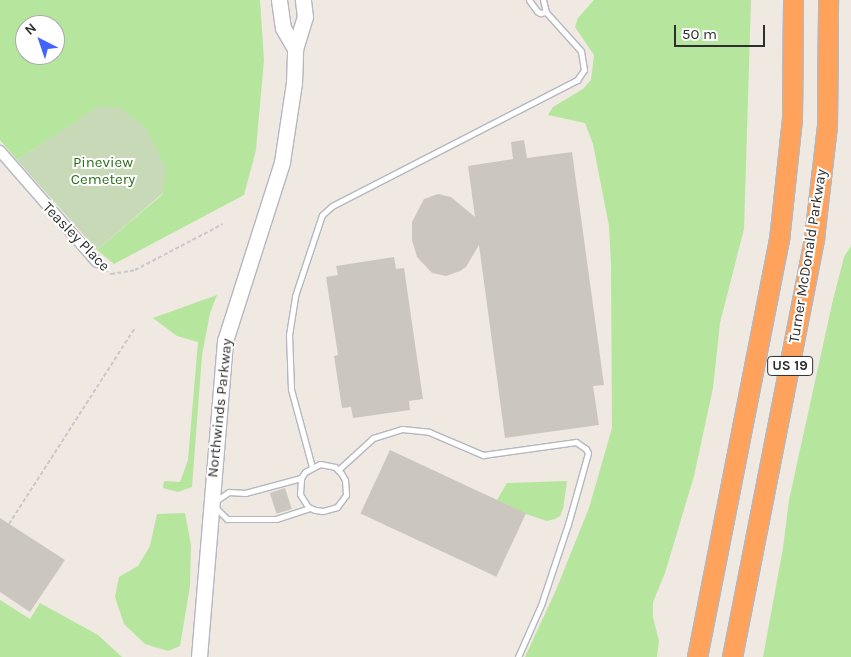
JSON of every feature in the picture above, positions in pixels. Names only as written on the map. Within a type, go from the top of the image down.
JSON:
[{"type":"highway","name":"US 19","points":[[697,657],[778,240],[792,118],[793,0]]},
{"type":"highway","name":"Turner McDonald Parkway","points":[[732,657],[814,238],[827,126],[828,0]]},
{"type":"street","points":[[279,0],[282,28],[295,49]]},
{"type":"street","name":"Northwinds Parkway","points":[[199,657],[225,341],[282,162],[294,83],[295,49],[305,17],[303,0]]},
{"type":"street","name":"Teasley Place","points":[[0,151],[97,262]]},
{"type":"lane","points":[[529,0],[537,11],[540,13],[546,12]]},
{"type":"lane","points":[[312,467],[294,408],[288,364],[289,335],[295,296],[322,215],[332,206],[577,80],[584,70],[581,51],[546,12],[543,0]]},
{"type":"lane","points":[[338,470],[373,438],[402,429],[429,432],[483,455],[576,442],[586,449],[588,453],[568,524],[541,605],[518,657]]},
{"type":"lane","points":[[328,464],[338,470],[345,480],[346,487],[342,502],[330,510],[323,511],[310,508],[276,519],[227,519],[211,504],[229,492],[246,493],[301,478],[312,467],[328,464]]},
{"type":"lane","points":[[301,478],[300,494],[310,508]]},
{"type":"path","name":"Teasley Place","points":[[97,262],[112,274],[135,270],[223,224]]},
{"type":"path","points":[[9,524],[134,329]]},
{"type":"green space","points":[[0,0],[260,0],[264,60],[256,150],[244,195],[114,264],[97,250],[163,194],[100,106],[17,160],[0,140]]},
{"type":"green space","points":[[594,0],[751,0],[744,229],[720,323],[713,388],[694,476],[665,573],[653,602],[653,617],[659,641],[657,657],[525,657],[556,590],[589,508],[612,428],[609,226],[593,144],[585,123],[548,115],[553,107],[583,89],[591,80],[594,55],[575,27],[578,18]]},
{"type":"green space","name":"Pineview Cemetery","points":[[99,106],[120,108],[146,128],[166,168],[163,193],[97,250],[17,160]]},
{"type":"green space","points":[[851,246],[851,657],[763,657],[783,548],[789,500],[832,304],[844,257]]},
{"type":"green space","points":[[217,295],[210,313],[202,355],[192,487],[178,492],[163,488],[164,481],[180,482],[188,460],[198,342],[177,336],[153,318]]},
{"type":"green space","points":[[567,481],[563,509],[560,516],[555,519],[547,521],[526,514],[497,500],[507,483]]},
{"type":"green space","points":[[185,513],[191,545],[190,586],[180,646],[168,651],[145,644],[124,624],[115,597],[119,577],[138,566],[150,546],[157,514]]},
{"type":"green space","points":[[0,600],[30,619],[40,603],[98,635],[122,657],[0,657]]},
{"type":"building","points":[[524,140],[527,158],[572,152],[604,385],[593,386],[599,425],[505,438],[479,245],[466,267],[460,271],[446,276],[432,273],[417,257],[412,240],[412,222],[424,199],[438,194],[451,197],[475,217],[468,166],[513,159],[511,142]]},
{"type":"building","points":[[394,257],[396,269],[404,268],[423,399],[409,401],[410,410],[353,418],[351,407],[342,408],[334,356],[338,355],[326,277],[338,275],[336,266]]},
{"type":"building","points":[[390,450],[526,513],[496,577],[360,513]]},
{"type":"building","points":[[285,488],[292,509],[277,514],[270,493]]},
{"type":"building","points":[[0,518],[65,560],[30,612],[0,592]]}]
